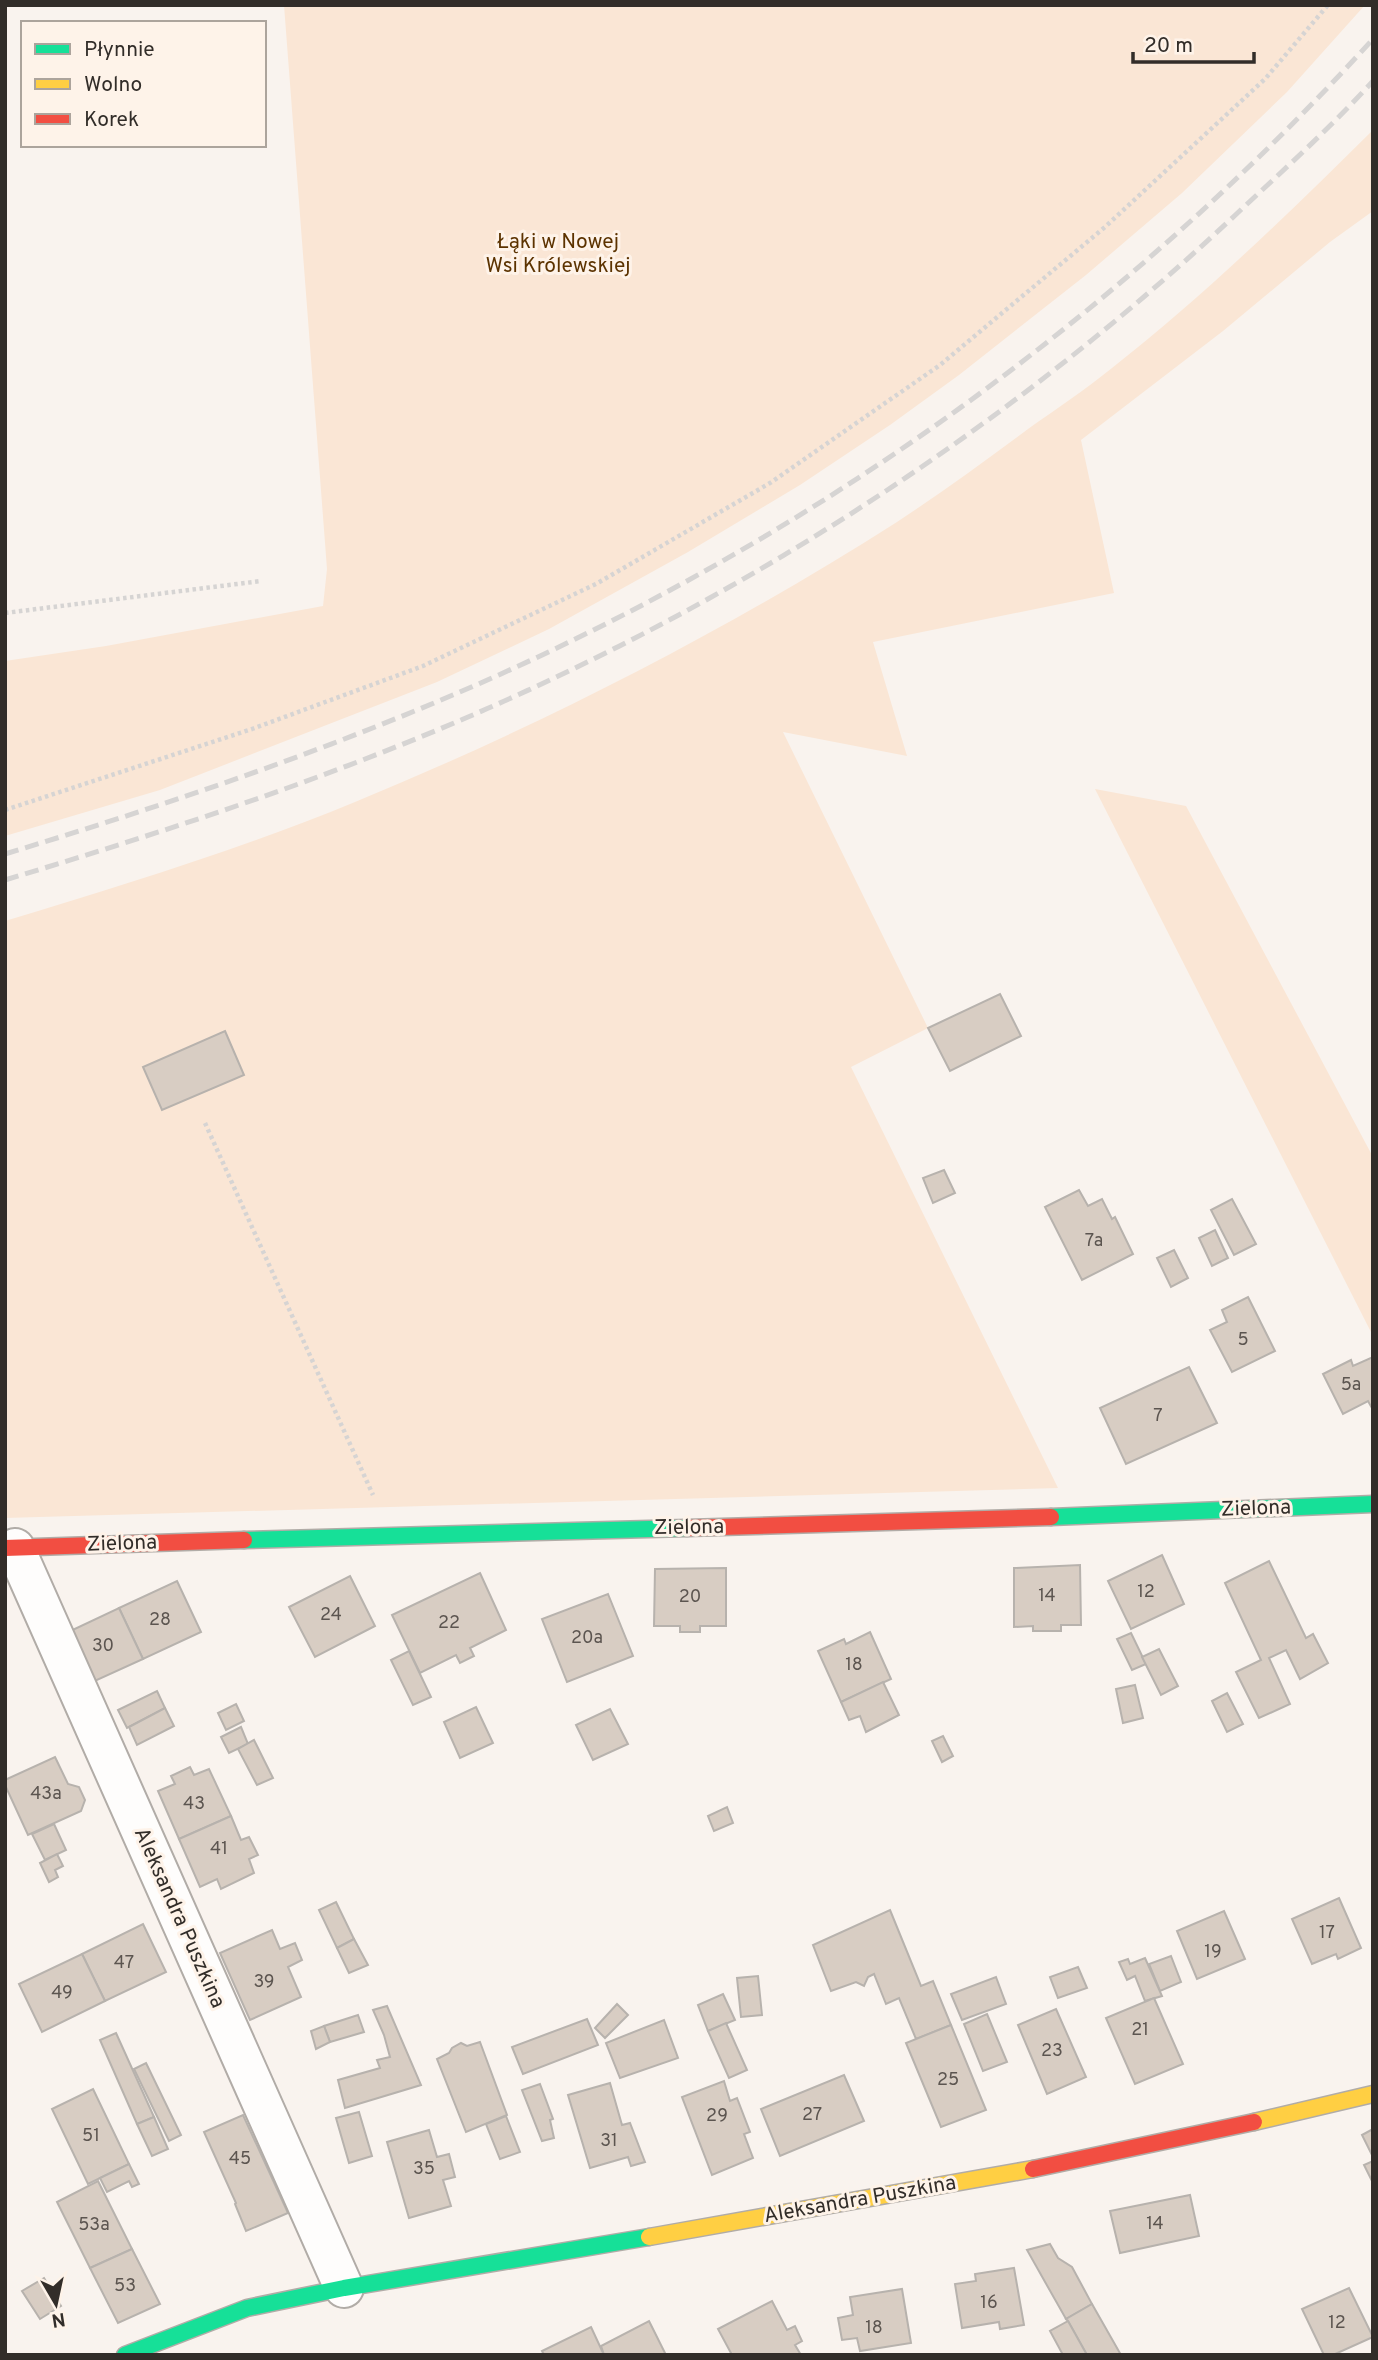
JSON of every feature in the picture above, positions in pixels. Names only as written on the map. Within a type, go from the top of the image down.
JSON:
[{"type":"street","name":"Zielona","points":[[10,1548],[908,1522],[1373,1504]]},
{"type":"street","name":"Aleksandra Puszkina","points":[[10,1548],[344,2288]]},
{"type":"street","name":"Aleksandra Puszkina","points":[[125,2355],[247,2308],[344,2288],[866,2200],[1019,2171],[1214,2131],[1373,2094]]},
{"type":"path","points":[[5,810],[252,729],[423,666],[596,584],[769,483],[940,365],[1105,228],[1265,79],[1328,5]]},
{"type":"path","points":[[5,613],[261,582]]},
{"type":"path","points":[[205,1123],[391,1535]]},
{"type":"green space","name":"Łąki w Nowej Wsi Królewskiej","points":[[284,5],[1365,5],[1287,92],[1182,193],[1086,275],[959,375],[800,485],[688,552],[549,629],[437,682],[160,790],[5,836],[5,661],[106,646],[323,606],[327,569]]},
{"type":"green space","points":[[1373,130],[1373,211],[1330,242],[1223,331],[1081,440],[1114,593],[873,642],[907,756],[783,732],[928,1028],[851,1067],[1058,1488],[5,1518],[5,921],[225,851],[355,802],[564,708],[766,601],[913,511],[1102,376],[1278,223]]},
{"type":"green space","points":[[1095,789],[1186,806],[1373,1157],[1373,1336]]},
{"type":"building","points":[[1000,994],[1021,1036],[950,1071],[928,1028]]},
{"type":"building","points":[[225,1031],[244,1075],[162,1110],[143,1067]]},
{"type":"building","points":[[944,1170],[955,1193],[933,1203],[923,1178]]},
{"type":"building","points":[[1079,1190],[1088,1206],[1102,1199],[1112,1219],[1115,1217],[1133,1254],[1082,1280],[1045,1207]]},
{"type":"building","points":[[1232,1199],[1256,1244],[1234,1255],[1211,1210]]},
{"type":"building","points":[[1215,1230],[1228,1258],[1212,1266],[1199,1238]]},
{"type":"building","points":[[1174,1250],[1188,1278],[1171,1287],[1157,1258]]},
{"type":"building","points":[[1248,1297],[1275,1351],[1232,1372],[1210,1330],[1227,1322],[1222,1310]]},
{"type":"building","points":[[1373,1357],[1373,1410],[1368,1401],[1343,1414],[1323,1374],[1351,1360],[1353,1366]]},
{"type":"building","points":[[1189,1367],[1217,1423],[1126,1464],[1100,1408]]},
{"type":"building","points":[[1162,1555],[1184,1604],[1131,1629],[1108,1581]]},
{"type":"building","points":[[1269,1561],[1306,1638],[1313,1634],[1328,1663],[1300,1679],[1286,1650],[1269,1658],[1290,1704],[1259,1718],[1236,1672],[1261,1660],[1225,1583]]},
{"type":"building","points":[[1080,1565],[1081,1625],[1061,1625],[1061,1631],[1033,1631],[1033,1626],[1014,1627],[1014,1568]]},
{"type":"building","points":[[726,1568],[726,1626],[700,1626],[700,1632],[680,1632],[680,1626],[654,1626],[655,1569]]},
{"type":"building","points":[[480,1573],[506,1630],[470,1648],[474,1656],[460,1663],[456,1655],[420,1673],[392,1615]]},
{"type":"building","points":[[350,1576],[375,1626],[315,1657],[289,1607]]},
{"type":"building","points":[[177,1581],[201,1632],[143,1659],[119,1608]]},
{"type":"building","points":[[608,1594],[633,1656],[567,1682],[542,1619]]},
{"type":"building","points":[[119,1608],[143,1659],[86,1685],[64,1634]]},
{"type":"building","points":[[870,1632],[891,1679],[841,1702],[818,1651],[844,1639],[846,1644]]},
{"type":"building","points":[[1131,1633],[1146,1664],[1132,1670],[1117,1639]]},
{"type":"building","points":[[1159,1649],[1178,1686],[1161,1695],[1142,1657]]},
{"type":"building","points":[[409,1651],[431,1697],[413,1705],[391,1660]]},
{"type":"building","points":[[883,1682],[899,1715],[866,1732],[860,1716],[849,1720],[841,1702]]},
{"type":"building","points":[[1135,1685],[1143,1718],[1123,1723],[1116,1689]]},
{"type":"building","points":[[157,1691],[165,1708],[127,1728],[118,1710]]},
{"type":"building","points":[[1227,1693],[1243,1724],[1227,1732],[1212,1701]]},
{"type":"building","points":[[236,1704],[244,1721],[226,1730],[218,1713]]},
{"type":"building","points":[[476,1707],[493,1743],[460,1758],[444,1722]]},
{"type":"building","points":[[165,1708],[174,1726],[137,1745],[129,1727]]},
{"type":"building","points":[[610,1709],[628,1744],[593,1760],[576,1725]]},
{"type":"building","points":[[241,1727],[248,1744],[229,1753],[221,1737]]},
{"type":"building","points":[[943,1736],[953,1756],[942,1762],[932,1741]]},
{"type":"building","points":[[254,1740],[273,1778],[257,1785],[238,1749]]},
{"type":"building","points":[[55,1757],[68,1784],[79,1787],[85,1800],[81,1811],[28,1835],[5,1780]]},
{"type":"building","points":[[190,1767],[194,1775],[209,1769],[231,1816],[179,1839],[158,1791],[175,1784],[171,1776]]},
{"type":"building","points":[[727,1807],[733,1823],[714,1831],[708,1816]]},
{"type":"building","points":[[231,1816],[241,1840],[249,1837],[258,1855],[249,1859],[254,1873],[221,1889],[217,1879],[200,1887],[179,1839]]},
{"type":"building","points":[[54,1824],[66,1850],[45,1860],[32,1834]]},
{"type":"building","points":[[57,1854],[63,1866],[55,1870],[58,1877],[49,1882],[40,1863]]},
{"type":"building","points":[[1339,1898],[1361,1948],[1338,1959],[1336,1954],[1312,1964],[1292,1919]]},
{"type":"building","points":[[336,1902],[354,1939],[337,1948],[319,1910]]},
{"type":"building","points":[[890,1910],[921,1986],[933,1981],[951,2025],[916,2039],[899,1998],[886,2004],[874,1974],[868,1977],[864,1986],[856,1982],[831,1991],[813,1945]]},
{"type":"building","points":[[1224,1911],[1245,1959],[1197,1979],[1177,1931]]},
{"type":"building","points":[[143,1924],[166,1972],[105,2001],[82,1954]]},
{"type":"building","points":[[272,1930],[280,1949],[295,1943],[302,1960],[288,1967],[301,1997],[250,2020],[220,1953]]},
{"type":"building","points":[[354,1939],[368,1965],[349,1973],[337,1948]]},
{"type":"building","points":[[82,1954],[105,2001],[42,2032],[19,1984]]},
{"type":"building","points":[[1171,1956],[1181,1982],[1160,1991],[1149,1964]]},
{"type":"building","points":[[1145,1958],[1162,1996],[1145,2001],[1135,1976],[1127,1980],[1119,1962],[1128,1959],[1130,1964]]},
{"type":"building","points":[[1078,1967],[1087,1988],[1058,1998],[1050,1977]]},
{"type":"building","points":[[758,1976],[762,2015],[741,2017],[737,1978]]},
{"type":"building","points":[[996,1977],[1006,2004],[962,2020],[951,1994]]},
{"type":"building","points":[[723,1994],[735,2020],[708,2031],[698,2005]]},
{"type":"building","points":[[1154,1998],[1183,2064],[1135,2084],[1106,2018]]},
{"type":"building","points":[[617,2004],[628,2015],[605,2038],[595,2028]]},
{"type":"building","points":[[387,2006],[421,2085],[345,2108],[338,2080],[380,2068],[377,2060],[390,2057],[373,2010]]},
{"type":"building","points":[[1056,2009],[1086,2077],[1047,2094],[1018,2025]]},
{"type":"building","points":[[987,2014],[1007,2062],[983,2071],[964,2024]]},
{"type":"building","points":[[358,2015],[364,2032],[330,2042],[324,2026]]},
{"type":"building","points":[[587,2019],[598,2045],[523,2074],[512,2047]]},
{"type":"building","points":[[664,2020],[678,2058],[620,2078],[606,2043]]},
{"type":"building","points":[[726,2023],[747,2070],[729,2078],[708,2031]]},
{"type":"building","points":[[951,2025],[986,2110],[941,2127],[906,2043]]},
{"type":"building","points":[[324,2026],[330,2042],[316,2049],[311,2031]]},
{"type":"building","points":[[116,2033],[154,2117],[137,2124],[100,2040]]},
{"type":"building","points":[[480,2042],[507,2115],[466,2132],[437,2059],[461,2043],[467,2046]]},
{"type":"building","points":[[146,2063],[181,2135],[169,2141],[134,2069]]},
{"type":"building","points":[[844,2075],[864,2121],[780,2156],[761,2109]]},
{"type":"building","points":[[724,2081],[730,2101],[737,2098],[750,2132],[744,2134],[753,2158],[712,2175],[682,2097]]},
{"type":"building","points":[[610,2083],[622,2125],[630,2123],[645,2162],[631,2166],[628,2157],[590,2168],[568,2095]]},
{"type":"building","points":[[540,2084],[553,2119],[550,2120],[554,2138],[542,2141],[522,2090]]},
{"type":"building","points":[[93,2089],[129,2164],[88,2184],[52,2109]]},
{"type":"building","points":[[359,2112],[372,2156],[349,2163],[336,2118]]},
{"type":"building","points":[[243,2115],[288,2213],[246,2231],[204,2132]]},
{"type":"building","points":[[506,2116],[520,2152],[500,2159],[486,2124]]},
{"type":"building","points":[[154,2117],[168,2149],[152,2156],[137,2124]]},
{"type":"building","points":[[1373,2129],[1373,2157],[1362,2135]]},
{"type":"building","points":[[429,2130],[437,2157],[449,2154],[455,2177],[443,2180],[451,2206],[409,2218],[387,2142]]},
{"type":"building","points":[[1373,2161],[1373,2183],[1364,2165]]},
{"type":"building","points":[[129,2164],[139,2184],[132,2187],[129,2181],[107,2192],[100,2178]]},
{"type":"building","points":[[98,2181],[132,2249],[90,2268],[57,2202]]},
{"type":"building","points":[[1190,2195],[1199,2236],[1120,2253],[1110,2211]]},
{"type":"building","points":[[1050,2244],[1058,2258],[1072,2267],[1092,2304],[1066,2319],[1027,2250]]},
{"type":"building","points":[[132,2249],[160,2304],[118,2323],[90,2268]]},
{"type":"building","points":[[1014,2268],[1024,2325],[1000,2329],[999,2322],[962,2328],[955,2284],[976,2281],[975,2274]]},
{"type":"building","points":[[44,2278],[61,2306],[40,2319],[22,2291]]},
{"type":"building","points":[[1349,2288],[1373,2337],[1333,2355],[1324,2355],[1302,2309]]},
{"type":"building","points":[[902,2289],[911,2343],[860,2351],[857,2338],[842,2340],[838,2318],[853,2315],[850,2297]]},
{"type":"building","points":[[772,2301],[787,2330],[795,2326],[802,2341],[795,2345],[801,2355],[732,2355],[718,2329]]},
{"type":"building","points":[[1092,2304],[1121,2355],[1087,2355],[1066,2319]]},
{"type":"building","points":[[649,2321],[666,2355],[604,2355],[601,2346]]},
{"type":"building","points":[[1068,2321],[1087,2355],[1063,2355],[1050,2331]]},
{"type":"building","points":[[591,2327],[604,2355],[544,2355],[542,2351]]},
{"type":"railway","points":[[5,854],[225,783],[441,700],[572,641],[699,574],[823,500],[943,420],[1058,333],[1169,241],[1274,143],[1373,39]]},
{"type":"railway","points":[[5,880],[232,808],[399,746],[562,674],[669,620],[772,562],[873,499],[971,432],[1066,360],[1158,285],[1327,129],[1373,81]]},
{"type":"traffic: fast","points":[[1051,1517],[1373,1504]]},
{"type":"traffic: fast","points":[[244,1540],[687,1528]]},
{"type":"traffic: fast","points":[[125,2355],[247,2308],[344,2288],[649,2237]]},
{"type":"traffic: slow","points":[[1254,2122],[1373,2094]]},
{"type":"traffic: slow","points":[[649,2237],[1033,2169]]},
{"type":"traffic: jam","points":[[687,1528],[1051,1517]]},
{"type":"traffic: jam","points":[[5,1548],[244,1540]]},
{"type":"traffic: jam","points":[[1033,2169],[1254,2122]]}]
